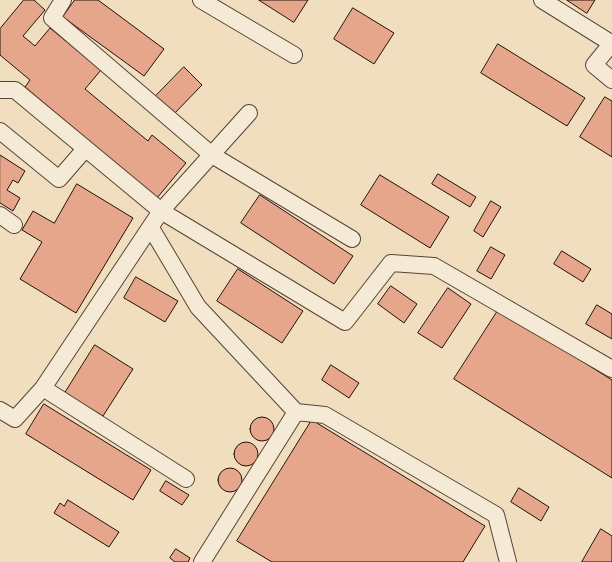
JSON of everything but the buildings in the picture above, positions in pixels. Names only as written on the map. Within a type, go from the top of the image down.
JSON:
[{"type":"lane","points":[[63,0],[52,18],[212,155],[352,239]]},
{"type":"lane","points":[[201,0],[294,55]]},
{"type":"lane","points":[[542,0],[612,43],[594,65],[612,80]]},
{"type":"lane","points":[[0,90],[15,90],[161,211],[345,322],[391,263],[434,266],[612,368]]},
{"type":"lane","points":[[0,410],[15,419],[43,388],[161,211],[249,113]]},
{"type":"lane","points":[[0,131],[59,179],[85,149]]},
{"type":"lane","points":[[0,215],[14,225]]},
{"type":"lane","points":[[150,228],[198,307],[296,412],[324,415],[496,515],[508,562]]},
{"type":"lane","points":[[43,388],[186,479]]},
{"type":"lane","points":[[202,562],[296,412]]}]
